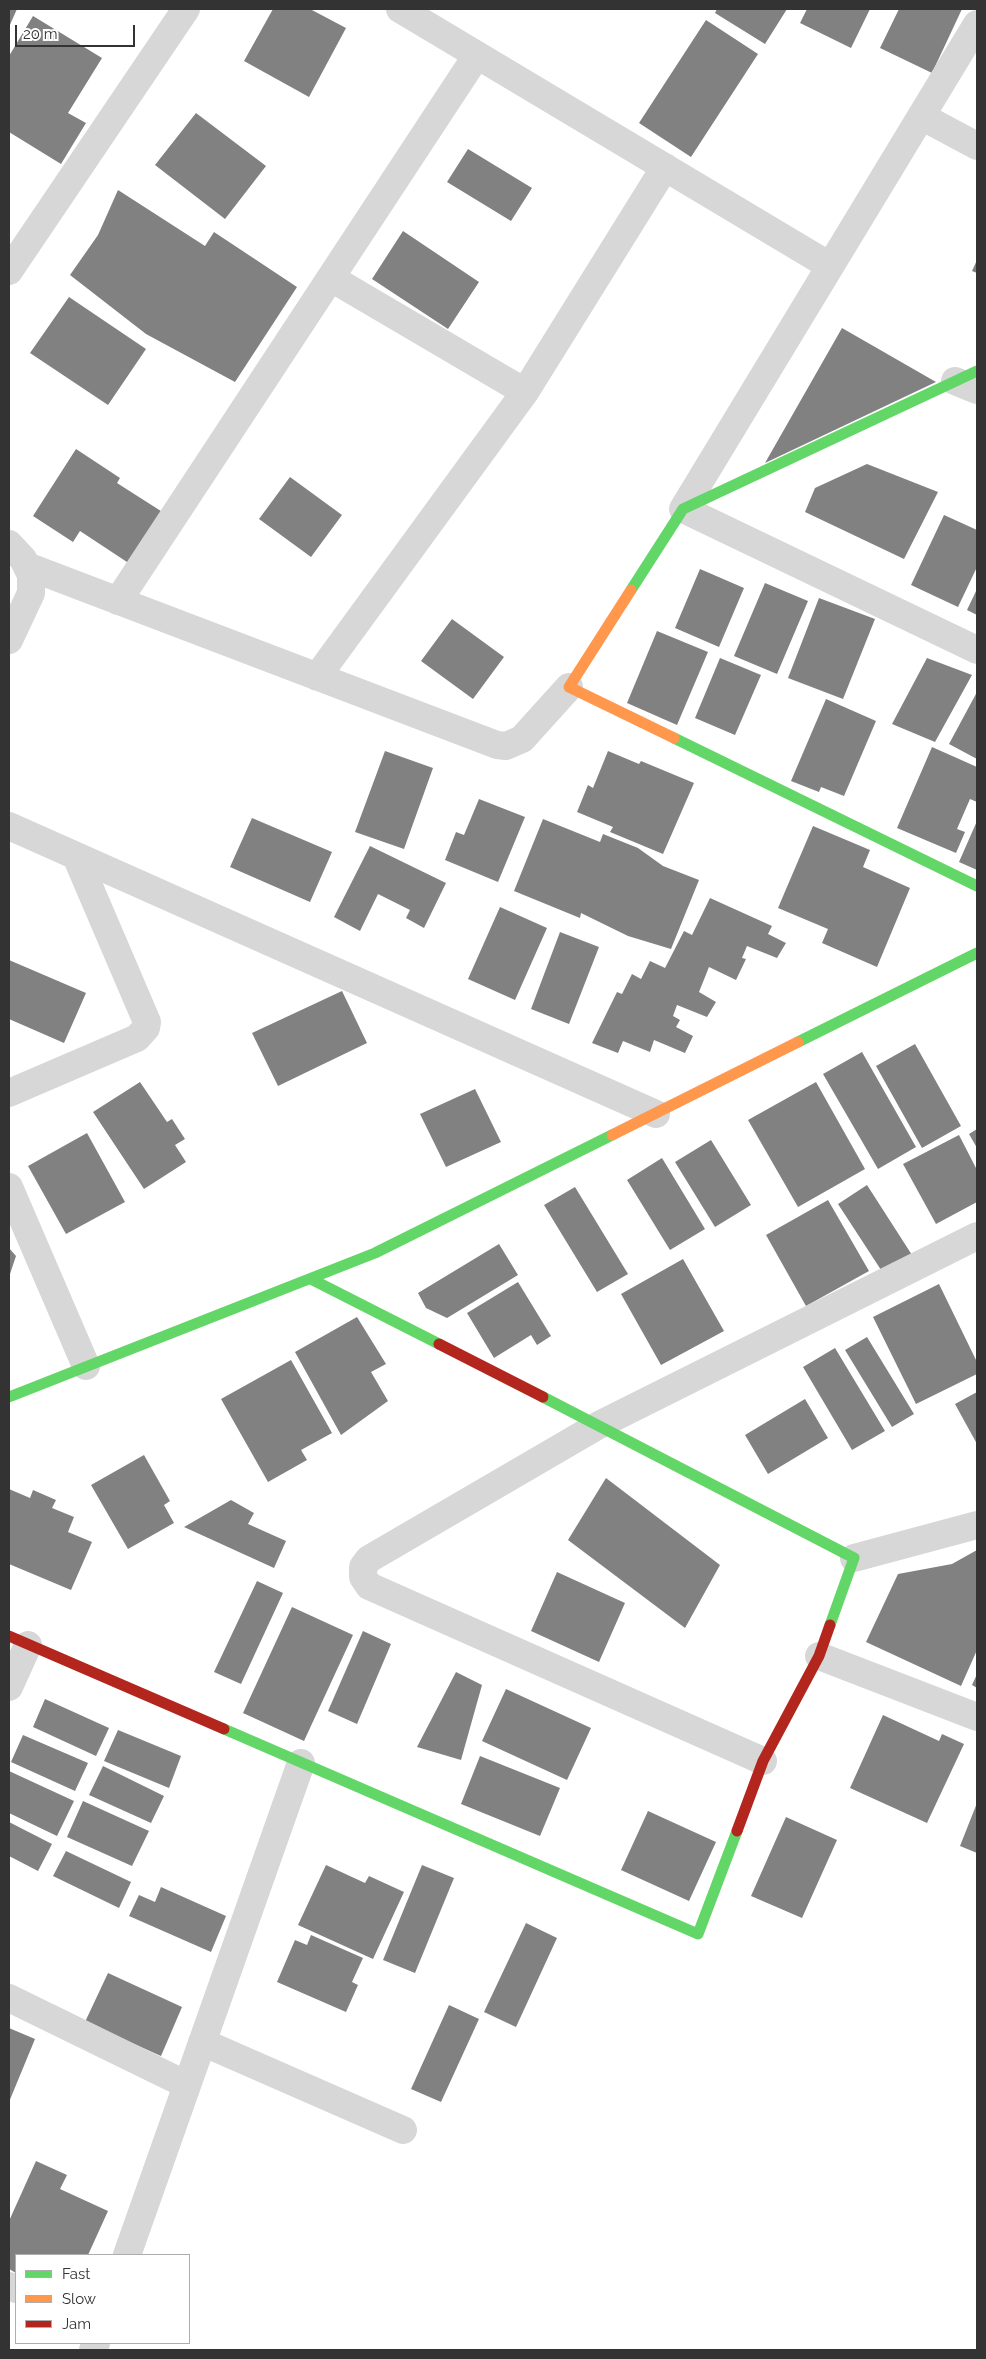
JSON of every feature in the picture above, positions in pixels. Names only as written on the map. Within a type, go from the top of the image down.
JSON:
[{"type":"street","points":[[9,270],[186,9]]},
{"type":"street","points":[[400,9],[830,266]]},
{"type":"street","points":[[27,566],[496,745],[506,746],[522,739],[569,687],[682,509],[977,24]]},
{"type":"street","points":[[118,601],[477,55]]},
{"type":"street","points":[[921,116],[977,146]]},
{"type":"street","points":[[316,677],[525,392],[665,167]]},
{"type":"street","points":[[331,278],[525,392]]},
{"type":"street","points":[[682,509],[970,381]]},
{"type":"street","points":[[682,509],[977,650]]},
{"type":"street","points":[[9,544],[23,559],[31,575],[31,593],[9,640]]},
{"type":"street","points":[[569,687],[977,886]]},
{"type":"street","points":[[9,826],[656,1114]]},
{"type":"street","points":[[9,1093],[137,1038],[146,1028],[147,1022],[76,856]]},
{"type":"street","points":[[9,1397],[375,1254],[977,953]]},
{"type":"street","points":[[9,1187],[86,1366]]},
{"type":"street","points":[[763,1762],[369,1586],[363,1577],[364,1567],[369,1560],[599,1425],[977,1236]]},
{"type":"street","points":[[311,1279],[599,1425],[854,1558],[977,1525]]},
{"type":"street","points":[[9,1687],[19,1640],[698,1934],[763,1762],[819,1656],[854,1558]]},
{"type":"street","points":[[819,1656],[977,1717]]},
{"type":"street","points":[[127,2254],[301,1763]]},
{"type":"street","points":[[9,1998],[187,2085]]},
{"type":"street","points":[[202,2042],[403,2130]]},
{"type":"building","points":[[9,9],[17,9],[9,27]]},
{"type":"building","points":[[273,9],[310,9],[346,28],[309,97],[244,61]]},
{"type":"building","points":[[717,9],[787,9],[765,44],[715,13]]},
{"type":"building","points":[[807,9],[870,9],[851,48],[800,23]]},
{"type":"building","points":[[899,9],[962,9],[932,73],[880,48]]},
{"type":"building","points":[[33,16],[102,58],[68,113],[86,123],[61,164],[9,132],[9,56]]},
{"type":"building","points":[[706,20],[758,54],[691,157],[639,123]]},
{"type":"building","points":[[196,113],[266,166],[225,219],[155,165]]},
{"type":"building","points":[[468,149],[532,188],[511,221],[447,182]]},
{"type":"building","points":[[118,190],[205,246],[214,232],[297,287],[235,382],[146,334],[70,275],[98,235]]},
{"type":"building","points":[[403,231],[479,282],[448,329],[372,279]]},
{"type":"building","points":[[977,260],[977,273],[972,271]]},
{"type":"building","points":[[69,297],[146,349],[108,405],[30,353]]},
{"type":"building","points":[[842,328],[936,382],[765,463]]},
{"type":"building","points":[[76,449],[120,478],[117,483],[164,513],[130,564],[80,531],[73,542],[33,516]]},
{"type":"building","points":[[867,464],[938,492],[904,559],[805,512],[815,488]]},
{"type":"building","points":[[290,477],[342,515],[311,557],[259,519]]},
{"type":"building","points":[[944,515],[977,530],[977,567],[958,607],[911,585]]},
{"type":"building","points":[[700,569],[744,588],[719,647],[675,628]]},
{"type":"building","points":[[765,583],[808,601],[777,674],[734,656]]},
{"type":"building","points":[[977,589],[977,615],[967,610]]},
{"type":"building","points":[[819,598],[875,619],[843,699],[788,678]]},
{"type":"building","points":[[452,619],[504,657],[473,699],[421,661]]},
{"type":"building","points":[[657,631],[708,652],[677,725],[627,703]]},
{"type":"building","points":[[720,658],[761,675],[735,735],[695,718]]},
{"type":"building","points":[[927,658],[972,675],[935,742],[892,724]]},
{"type":"building","points":[[977,692],[977,759],[949,744]]},
{"type":"building","points":[[826,699],[876,721],[844,796],[821,787],[819,792],[791,781]]},
{"type":"building","points":[[932,747],[977,767],[977,802],[970,799],[957,829],[965,832],[956,853],[897,828]]},
{"type":"building","points":[[385,751],[433,768],[404,849],[355,832]]},
{"type":"building","points":[[608,751],[639,764],[641,761],[694,783],[663,854],[610,832],[613,827],[577,812],[588,785],[593,788]]},
{"type":"building","points":[[479,799],[525,817],[498,882],[445,860],[456,832],[464,835]]},
{"type":"building","points":[[252,818],[332,852],[310,902],[230,867]]},
{"type":"building","points":[[543,819],[600,842],[603,834],[638,848],[663,866],[699,880],[671,949],[628,936],[581,913],[580,918],[514,891]]},
{"type":"building","points":[[977,821],[977,870],[959,862]]},
{"type":"building","points":[[813,826],[870,850],[863,867],[910,888],[877,967],[822,943],[828,929],[778,908]]},
{"type":"building","points":[[370,846],[446,883],[424,928],[406,918],[410,910],[378,894],[360,931],[334,917]]},
{"type":"building","points":[[710,898],[772,926],[768,934],[786,943],[777,958],[747,946],[742,958],[746,959],[736,980],[709,967],[699,992],[716,1002],[707,1017],[677,1005],[673,1016],[680,1020],[676,1027],[693,1036],[685,1053],[654,1040],[650,1052],[623,1041],[618,1053],[592,1043],[617,992],[622,994],[632,974],[641,979],[650,961],[665,968],[684,931],[692,935]]},
{"type":"building","points":[[500,907],[547,928],[515,1000],[468,979]]},
{"type":"building","points":[[560,932],[599,947],[569,1024],[531,1009]]},
{"type":"building","points":[[9,960],[86,993],[64,1043],[9,1019]]},
{"type":"building","points":[[342,991],[367,1043],[278,1086],[252,1033]]},
{"type":"building","points":[[915,1044],[961,1126],[922,1148],[876,1066]]},
{"type":"building","points":[[862,1052],[916,1147],[878,1169],[823,1074]]},
{"type":"building","points":[[140,1082],[167,1122],[172,1119],[185,1139],[175,1145],[186,1162],[144,1189],[93,1112]]},
{"type":"building","points":[[816,1082],[865,1169],[798,1207],[748,1120]]},
{"type":"building","points":[[475,1089],[501,1142],[446,1167],[420,1114]]},
{"type":"building","points":[[977,1129],[977,1148],[969,1134]]},
{"type":"building","points":[[87,1133],[125,1202],[66,1234],[28,1166]]},
{"type":"building","points":[[959,1135],[977,1170],[977,1202],[936,1224],[903,1164]]},
{"type":"building","points":[[711,1140],[751,1205],[715,1227],[675,1162]]},
{"type":"building","points":[[662,1158],[705,1229],[670,1250],[627,1180]]},
{"type":"building","points":[[867,1185],[912,1255],[883,1273],[838,1204]]},
{"type":"building","points":[[575,1187],[628,1274],[597,1292],[544,1205]]},
{"type":"building","points":[[828,1200],[869,1271],[806,1306],[766,1235]]},
{"type":"building","points":[[499,1244],[518,1275],[447,1318],[426,1308],[418,1293]]},
{"type":"building","points":[[9,1248],[16,1256],[9,1277]]},
{"type":"building","points":[[683,1259],[724,1331],[661,1365],[621,1294]]},
{"type":"building","points":[[518,1282],[551,1336],[537,1345],[531,1335],[494,1358],[467,1313]]},
{"type":"building","points":[[939,1284],[977,1362],[977,1374],[916,1404],[873,1317]]},
{"type":"building","points":[[357,1317],[386,1364],[371,1372],[388,1401],[341,1435],[295,1352]]},
{"type":"building","points":[[867,1337],[914,1414],[892,1427],[845,1350]]},
{"type":"building","points":[[835,1348],[885,1431],[852,1450],[803,1367]]},
{"type":"building","points":[[291,1360],[332,1433],[301,1450],[307,1460],[268,1482],[221,1399]]},
{"type":"building","points":[[977,1392],[977,1444],[955,1404]]},
{"type":"building","points":[[805,1399],[828,1438],[768,1474],[745,1435]]},
{"type":"building","points":[[144,1455],[170,1501],[164,1505],[174,1523],[128,1549],[91,1485]]},
{"type":"building","points":[[606,1478],[720,1565],[685,1628],[568,1540]]},
{"type":"building","points":[[9,1489],[30,1498],[33,1490],[56,1500],[52,1508],[74,1517],[68,1532],[92,1542],[71,1590],[9,1564]]},
{"type":"building","points":[[231,1500],[254,1513],[248,1524],[286,1541],[274,1568],[184,1527]]},
{"type":"building","points":[[977,1550],[977,1650],[961,1686],[866,1642],[898,1574],[952,1564]]},
{"type":"building","points":[[557,1572],[625,1603],[599,1662],[531,1631]]},
{"type":"building","points":[[257,1581],[283,1593],[241,1684],[214,1672]]},
{"type":"building","points":[[292,1607],[353,1635],[304,1741],[243,1713]]},
{"type":"building","points":[[363,1631],[391,1644],[357,1724],[328,1711]]},
{"type":"building","points":[[456,1672],[482,1685],[461,1760],[417,1747]]},
{"type":"building","points":[[977,1674],[977,1688],[972,1685]]},
{"type":"building","points":[[506,1689],[591,1728],[567,1780],[482,1741]]},
{"type":"building","points":[[45,1699],[109,1728],[96,1756],[33,1727]]},
{"type":"building","points":[[883,1715],[939,1741],[942,1734],[964,1744],[927,1823],[850,1788]]},
{"type":"building","points":[[118,1730],[181,1756],[169,1788],[104,1761]]},
{"type":"building","points":[[23,1735],[88,1763],[75,1791],[11,1762]]},
{"type":"building","points":[[480,1756],[560,1788],[540,1836],[461,1804]]},
{"type":"building","points":[[103,1766],[164,1796],[151,1823],[89,1795]]},
{"type":"building","points":[[9,1771],[74,1801],[57,1836],[9,1813]]},
{"type":"building","points":[[83,1801],[149,1831],[132,1866],[67,1837]]},
{"type":"building","points":[[977,1803],[977,1853],[960,1846]]},
{"type":"building","points":[[648,1811],[716,1842],[689,1901],[621,1870]]},
{"type":"building","points":[[786,1817],[837,1840],[802,1918],[751,1896]]},
{"type":"building","points":[[9,1822],[52,1844],[38,1871],[9,1856]]},
{"type":"building","points":[[66,1851],[131,1882],[119,1908],[53,1876]]},
{"type":"building","points":[[326,1865],[365,1883],[369,1876],[404,1892],[373,1959],[298,1925]]},
{"type":"building","points":[[422,1865],[454,1878],[415,1973],[383,1960]]},
{"type":"building","points":[[161,1887],[226,1916],[211,1952],[129,1916],[139,1895],[155,1902]]},
{"type":"building","points":[[526,1923],[557,1938],[516,2027],[484,2012]]},
{"type":"building","points":[[311,1935],[363,1958],[352,1982],[358,1985],[346,2012],[277,1982],[295,1940],[307,1945]]},
{"type":"building","points":[[108,1973],[182,2007],[161,2056],[85,2022]]},
{"type":"building","points":[[449,2005],[479,2019],[441,2102],[411,2089]]},
{"type":"building","points":[[9,2028],[35,2039],[9,2102]]},
{"type":"building","points":[[36,2161],[67,2175],[60,2189],[108,2211],[88,2254],[15,2254],[15,2272],[9,2269],[9,2221]]},
{"type":"traffic: fast","points":[[631,590],[683,509],[977,371]]},
{"type":"traffic: fast","points":[[674,738],[977,886]]},
{"type":"traffic: fast","points":[[798,1042],[977,953]]},
{"type":"traffic: fast","points":[[9,1397],[375,1253],[612,1135]]},
{"type":"traffic: fast","points":[[311,1279],[439,1344]]},
{"type":"traffic: fast","points":[[543,1397],[854,1558],[830,1625]]},
{"type":"traffic: fast","points":[[224,1729],[698,1934],[737,1831]]},
{"type":"traffic: slow","points":[[631,590],[569,687],[674,738]]},
{"type":"traffic: slow","points":[[612,1135],[798,1042]]},
{"type":"traffic: jam","points":[[439,1344],[543,1397]]},
{"type":"traffic: jam","points":[[737,1831],[763,1761],[819,1656],[830,1625]]},
{"type":"traffic: jam","points":[[9,1636],[224,1729]]}]
